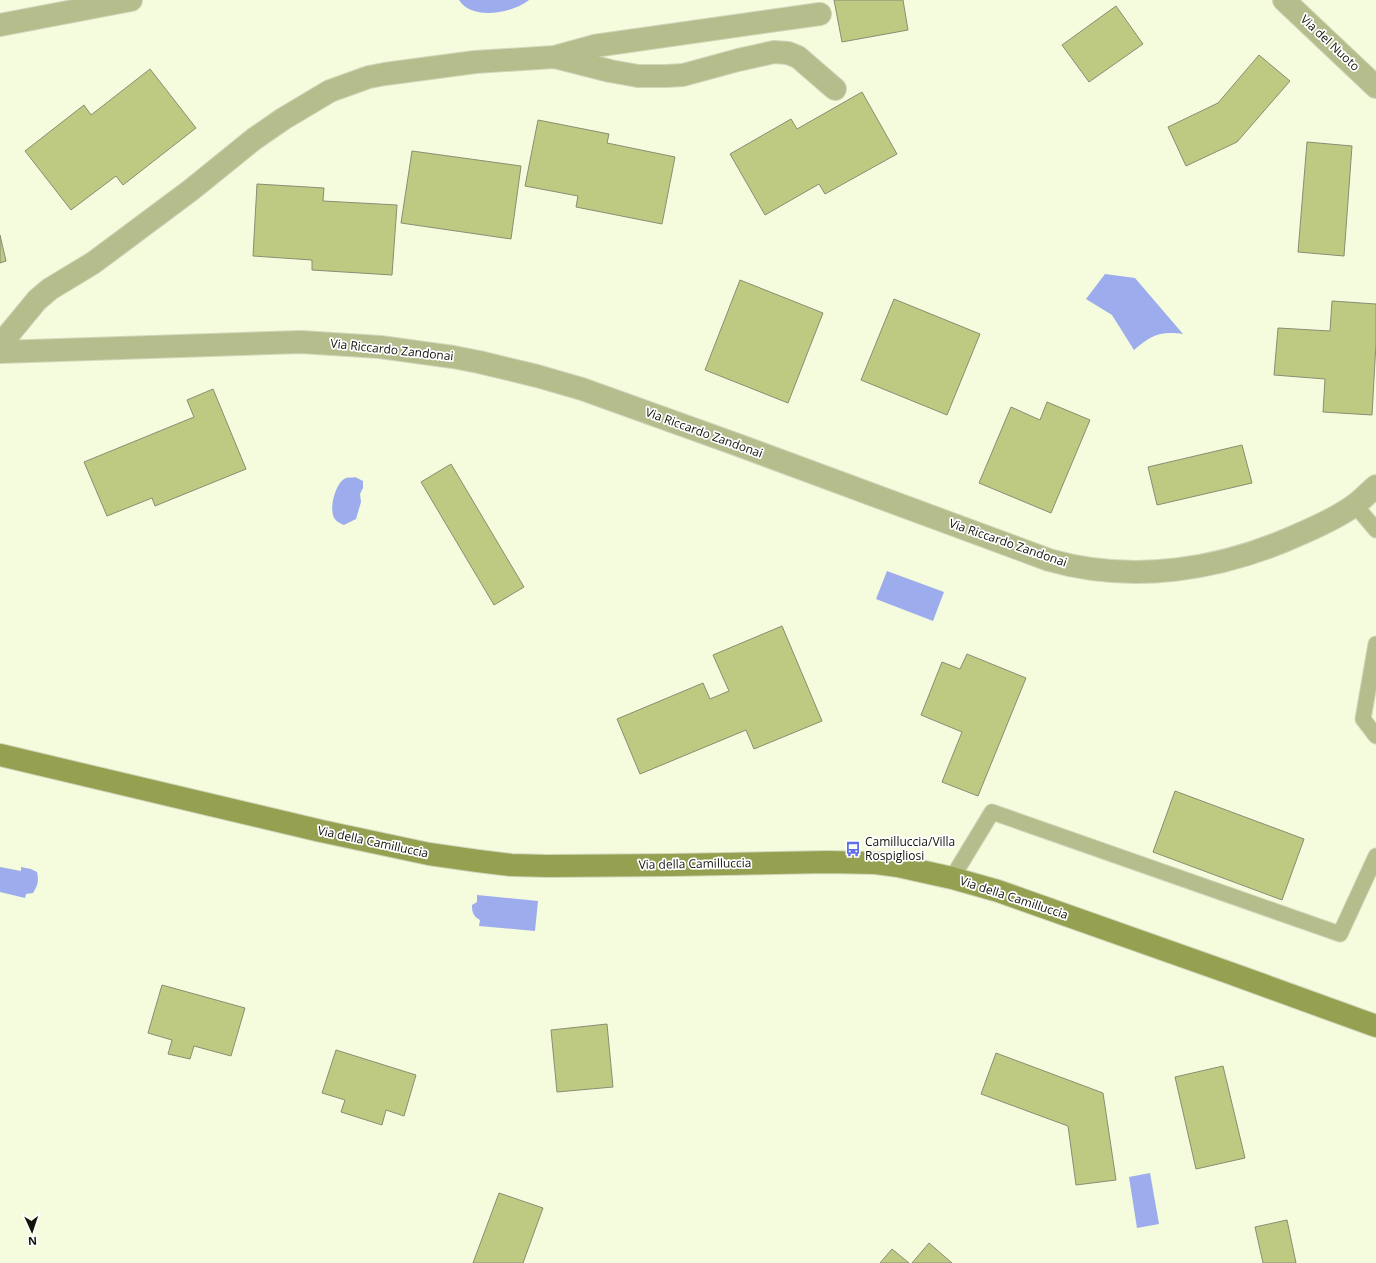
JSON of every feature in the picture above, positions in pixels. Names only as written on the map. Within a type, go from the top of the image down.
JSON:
[{"type":"main road","name":"Via della Camilluccia","points":[[0,754],[321,832],[429,854],[478,861],[511,865],[548,866],[784,862],[857,862],[898,866],[952,878],[1046,908],[1376,1026]]},
{"type":"street","points":[[0,25],[77,5],[131,0]]},
{"type":"street","name":"Via del Nuoto","points":[[1284,0],[1376,87]]},
{"type":"street","points":[[0,345],[37,300],[50,289],[99,258],[191,190],[254,139],[294,112],[330,91],[368,77],[385,74],[475,62],[554,57],[594,46],[820,14]]},
{"type":"street","points":[[554,57],[610,71],[638,76],[666,76],[683,75],[774,52],[788,53],[798,57],[835,89]]},
{"type":"street","name":"Via Riccardo Zandonai","points":[[0,352],[301,342],[331,343],[380,348],[453,357],[479,362],[582,389],[1049,560],[1098,571],[1168,571],[1201,567],[1252,553],[1282,542],[1355,505],[1376,486]]},
{"type":"lane","points":[[1355,505],[1376,530]]},
{"type":"lane","points":[[1376,644],[1363,719],[1376,736]]},
{"type":"lane","points":[[952,878],[992,812],[1340,934],[1376,856]]},
{"type":"water","points":[[459,0],[529,0],[522,5],[503,11],[483,13],[473,11],[465,7]]},
{"type":"water","points":[[1105,274],[1135,278],[1183,334],[1168,333],[1156,335],[1134,350],[1112,315],[1086,299]]},
{"type":"water","points":[[355,477],[363,481],[363,488],[360,494],[361,502],[356,519],[344,525],[334,518],[332,511],[333,500],[342,480]]},
{"type":"water","points":[[887,571],[944,592],[933,621],[876,599]]},
{"type":"water","points":[[0,867],[21,871],[21,867],[37,872],[38,883],[33,893],[26,894],[25,898],[0,892]]},
{"type":"water","points":[[477,895],[538,901],[535,931],[479,926],[480,920],[474,915],[472,907],[472,905],[477,902]]},
{"type":"water","points":[[1150,1173],[1159,1224],[1137,1228],[1129,1177]]},
{"type":"building","points":[[834,0],[903,0],[908,30],[842,42]]},
{"type":"building","points":[[1116,6],[1143,44],[1089,82],[1062,45]]},
{"type":"building","points":[[1259,55],[1290,81],[1237,142],[1186,166],[1168,127],[1218,103]]},
{"type":"building","points":[[150,69],[196,128],[123,185],[116,176],[71,210],[25,151],[84,105],[91,115]]},
{"type":"building","points":[[862,92],[897,154],[825,194],[819,184],[765,215],[730,154],[791,119],[797,129]]},
{"type":"building","points":[[538,120],[609,134],[607,143],[675,157],[662,224],[576,207],[578,196],[525,186]]},
{"type":"building","points":[[1307,142],[1352,146],[1344,256],[1298,252]]},
{"type":"building","points":[[412,151],[521,166],[511,239],[401,223]]},
{"type":"building","points":[[257,184],[324,188],[323,201],[397,205],[392,275],[312,270],[312,260],[253,256]]},
{"type":"building","points":[[0,235],[6,261],[0,263]]},
{"type":"building","points":[[740,280],[823,313],[788,403],[705,370]]},
{"type":"building","points":[[894,299],[980,334],[947,415],[861,380]]},
{"type":"building","points":[[1332,301],[1376,304],[1376,343],[1372,415],[1323,412],[1325,379],[1274,375],[1278,328],[1330,331]]},
{"type":"building","points":[[213,389],[246,469],[155,506],[152,498],[107,516],[84,462],[194,417],[187,400]]},
{"type":"building","points":[[1047,402],[1090,420],[1051,513],[979,483],[1011,407],[1040,420]]},
{"type":"building","points":[[1242,445],[1252,483],[1157,505],[1148,467]]},
{"type":"building","points":[[451,464],[524,587],[494,605],[421,482]]},
{"type":"building","points":[[782,626],[822,721],[754,749],[746,730],[640,774],[617,719],[703,683],[710,699],[729,691],[713,655]]},
{"type":"building","points":[[967,654],[1026,678],[978,796],[942,782],[962,732],[921,715],[942,662],[960,669]]},
{"type":"building","points":[[1175,791],[1304,839],[1282,900],[1153,852]]},
{"type":"building","points":[[162,985],[245,1008],[231,1056],[194,1046],[190,1059],[168,1054],[172,1040],[148,1033]]},
{"type":"building","points":[[607,1024],[613,1087],[557,1092],[551,1030]]},
{"type":"building","points":[[336,1050],[416,1075],[404,1116],[386,1110],[382,1125],[341,1112],[345,1100],[322,1093]]},
{"type":"building","points":[[996,1053],[1103,1093],[1116,1180],[1076,1185],[1068,1126],[981,1094]]},
{"type":"building","points":[[1223,1066],[1245,1158],[1196,1169],[1175,1077]]},
{"type":"building","points":[[499,1193],[543,1208],[523,1263],[473,1263]]},
{"type":"building","points":[[1287,1220],[1296,1263],[1263,1263],[1255,1227]]},
{"type":"building","points":[[929,1243],[952,1263],[912,1263]]},
{"type":"building","points":[[892,1249],[909,1263],[880,1263]]},
{"type":"place","name":"Camilluccia/Villa Rospigliosi","points":[[853,849]]}]
